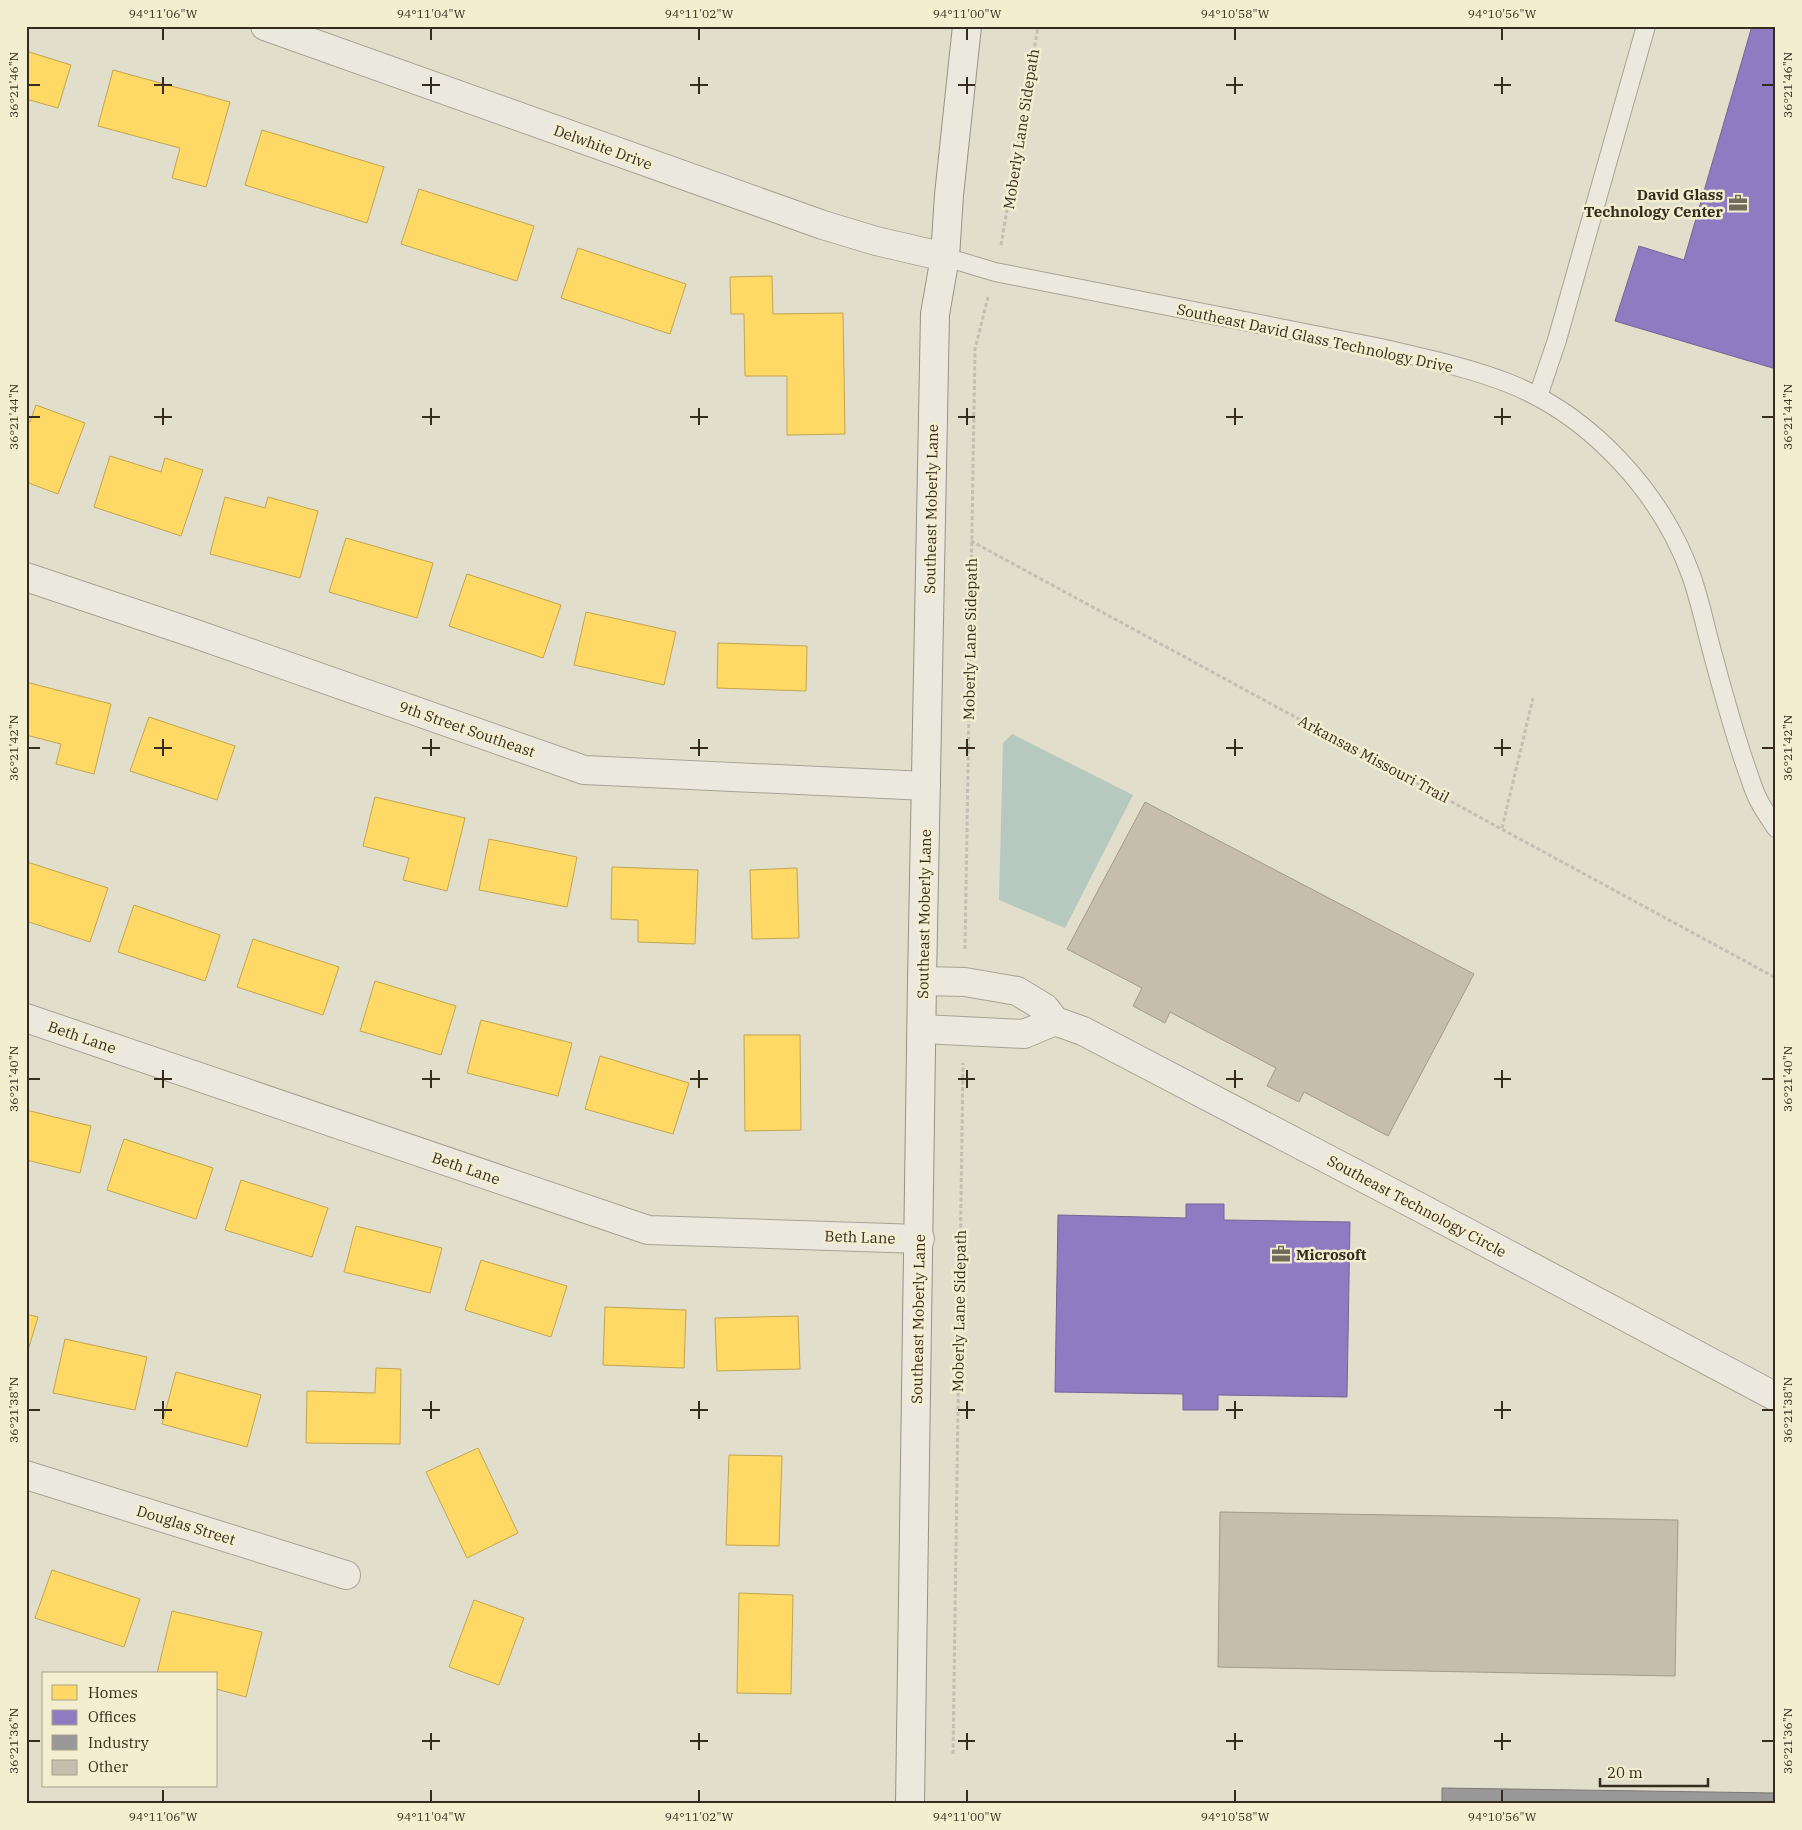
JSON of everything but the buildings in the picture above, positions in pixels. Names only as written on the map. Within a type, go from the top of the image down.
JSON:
[{"type":"street","name":"Delwhite Drive","points":[[265,26],[823,225],[876,241],[945,257]]},
{"type":"street","name":"Southeast Moberly Lane","points":[[910,1804],[920,1239],[922,981],[935,314],[945,257],[967,26]]},
{"type":"street","name":"9th Street Southeast","points":[[26,577],[193,633],[584,770],[926,786]]},
{"type":"street","name":"Southeast Technology Circle","points":[[922,981],[965,982],[1016,991],[1045,1008],[1055,1020],[1083,1031],[1776,1397]]},
{"type":"street","name":"Beth Lane","points":[[26,1018],[648,1230],[920,1239]]},
{"type":"street","points":[[922,1030],[1024,1034],[1055,1020]]},
{"type":"street","name":"Douglas Street","points":[[26,1475],[346,1575]]},
{"type":"lane","points":[[1538,396],[1556,340],[1646,26]]},
{"type":"lane","name":"Southeast David Glass Technology Drive","points":[[945,257],[995,272],[1380,348],[1479,373],[1538,396],[1575,421],[1605,445],[1630,470],[1666,522],[1691,575],[1736,740],[1758,799],[1776,828]]},
{"type":"path","name":"Moberly Lane Sidepath","points":[[1004,232],[1038,26]]},
{"type":"path","name":"Moberly Lane Sidepath","points":[[965,949],[974,349]]},
{"type":"path","name":"Arkansas Missouri Trail","points":[[971,541],[1776,978]]},
{"type":"path","points":[[1502,828],[1533,698]]},
{"type":"path","name":"Moberly Lane Sidepath","points":[[953,1754],[963,1058]]},
{"type":"shaded area","points":[[1012,734],[1133,795],[1065,928],[999,900],[1003,743]]},
{"type":"place","name":"David Glass Technology Center","points":[[1738,203]]},
{"type":"place","name":"Microsoft","points":[[1281,1254]]}]
